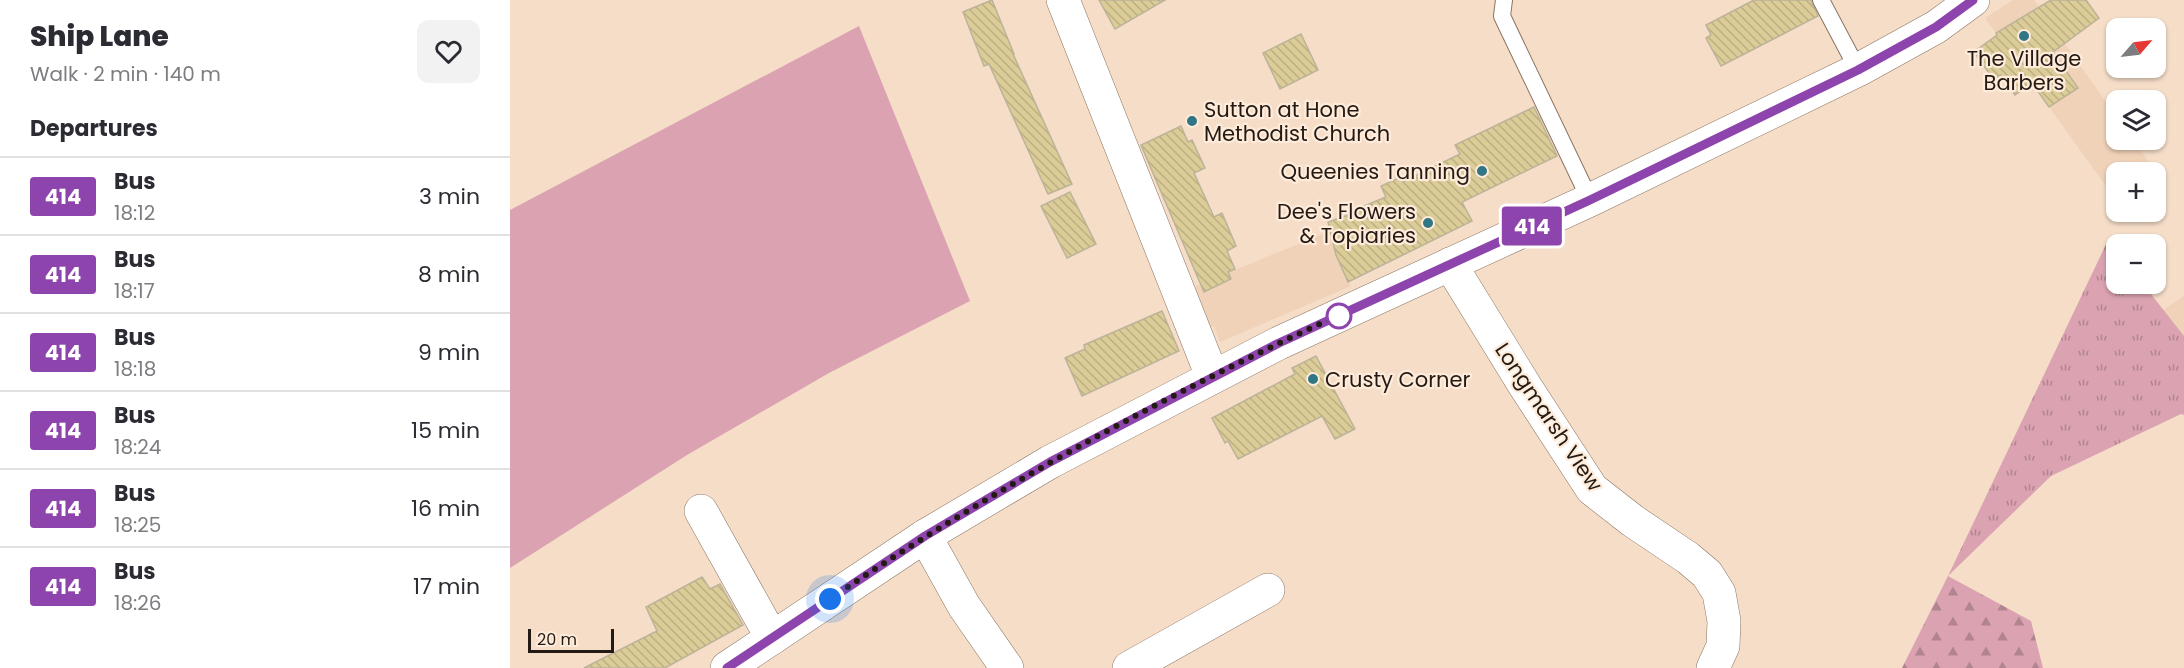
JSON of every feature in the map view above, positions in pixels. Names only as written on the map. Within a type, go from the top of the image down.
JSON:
[{"type":"main road","points":[[1064,0],[1212,376]]},
{"type":"main road","points":[[727,668],[925,536],[1050,462],[1279,343],[1590,200],[1858,70],[1936,27],[1973,0]]},
{"type":"main road","name":"Longmarsh View","points":[[1450,264],[1592,489],[1707,574],[1719,593],[1724,621],[1723,646],[1713,668]]},
{"type":"main road","points":[[701,511],[772,638]]},
{"type":"main road","points":[[925,536],[964,606],[1007,668]]},
{"type":"main road","points":[[1129,668],[1268,590]]},
{"type":"lane","points":[[1504,0],[1502,16],[1590,200]]},
{"type":"lane","points":[[1821,0],[1858,70]]},
{"type":"shaded area","points":[[2013,0],[2034,0],[2106,102],[2106,150],[2140,150],[2149,162],[2106,162],[2106,186],[1985,18]]},
{"type":"shaded area","points":[[1330,231],[1336,255],[1351,286],[1220,342],[1214,326],[1209,328],[1191,288]]},
{"type":"shaded area","points":[[2184,296],[2184,336],[2163,310]]},
{"type":"green space","points":[[859,26],[970,301],[829,373],[687,455],[510,568],[510,210]]},
{"type":"green space","points":[[2106,244],[2106,294],[2151,294],[2184,336],[2184,415],[2181,414],[2051,476],[1948,576]]},
{"type":"green space","points":[[1948,576],[2031,621],[2043,668],[1902,668]]},
{"type":"building","points":[[992,0],[1013,54],[1072,184],[1048,194],[989,64],[984,66],[963,12]]},
{"type":"building","points":[[1099,0],[1165,0],[1115,29]]},
{"type":"building","points":[[1754,0],[1811,0],[1818,16],[1721,66],[1706,38],[1711,35],[1706,25]]},
{"type":"building","points":[[2051,0],[2086,0],[2099,18],[2053,52],[2078,88],[2049,107],[2032,83],[2015,95],[2001,75],[1994,80],[1974,52],[1997,35],[1996,33]]},
{"type":"building","points":[[1301,34],[1318,70],[1280,89],[1263,53]]},
{"type":"building","points":[[1534,107],[1557,156],[1462,202],[1472,221],[1348,282],[1336,255],[1328,222],[1386,197],[1381,186],[1401,177],[1403,182],[1460,154],[1455,145]]},
{"type":"building","points":[[1181,126],[1188,142],[1192,140],[1205,168],[1194,173],[1214,217],[1222,213],[1236,246],[1227,251],[1235,269],[1228,272],[1231,279],[1204,292],[1141,145]]},
{"type":"building","points":[[1070,192],[1096,244],[1067,258],[1041,206]]},
{"type":"building","points":[[1162,311],[1179,351],[1082,396],[1065,358],[1085,349],[1084,345]]},
{"type":"building","points":[[1316,356],[1355,429],[1335,439],[1322,416],[1238,459],[1228,441],[1225,443],[1212,418],[1295,374],[1292,368]]},
{"type":"building","points":[[702,577],[710,589],[720,584],[743,625],[665,668],[584,668],[657,631],[646,607]]},
{"type":"bus line","name":"414","points":[[727,668],[925,536],[1050,462],[1279,343],[1590,200],[1858,70],[1936,27],[1973,0]]},
{"type":"place","name":"The Village Barbers","points":[[2024,36]]},
{"type":"place","name":"Sutton at Hone Methodist Church","points":[[1192,121]]},
{"type":"place","name":"Queenies Tanning","points":[[1482,171]]},
{"type":"place","name":"Dee's Flowers & Topiaries","points":[[1428,223]]},
{"type":"place","name":"Crusty Corner","points":[[1313,379]]},
{"type":"route","points":[[830,599],[925,536],[1050,462],[1212,376],[1341,314],[1339,316]]}]
